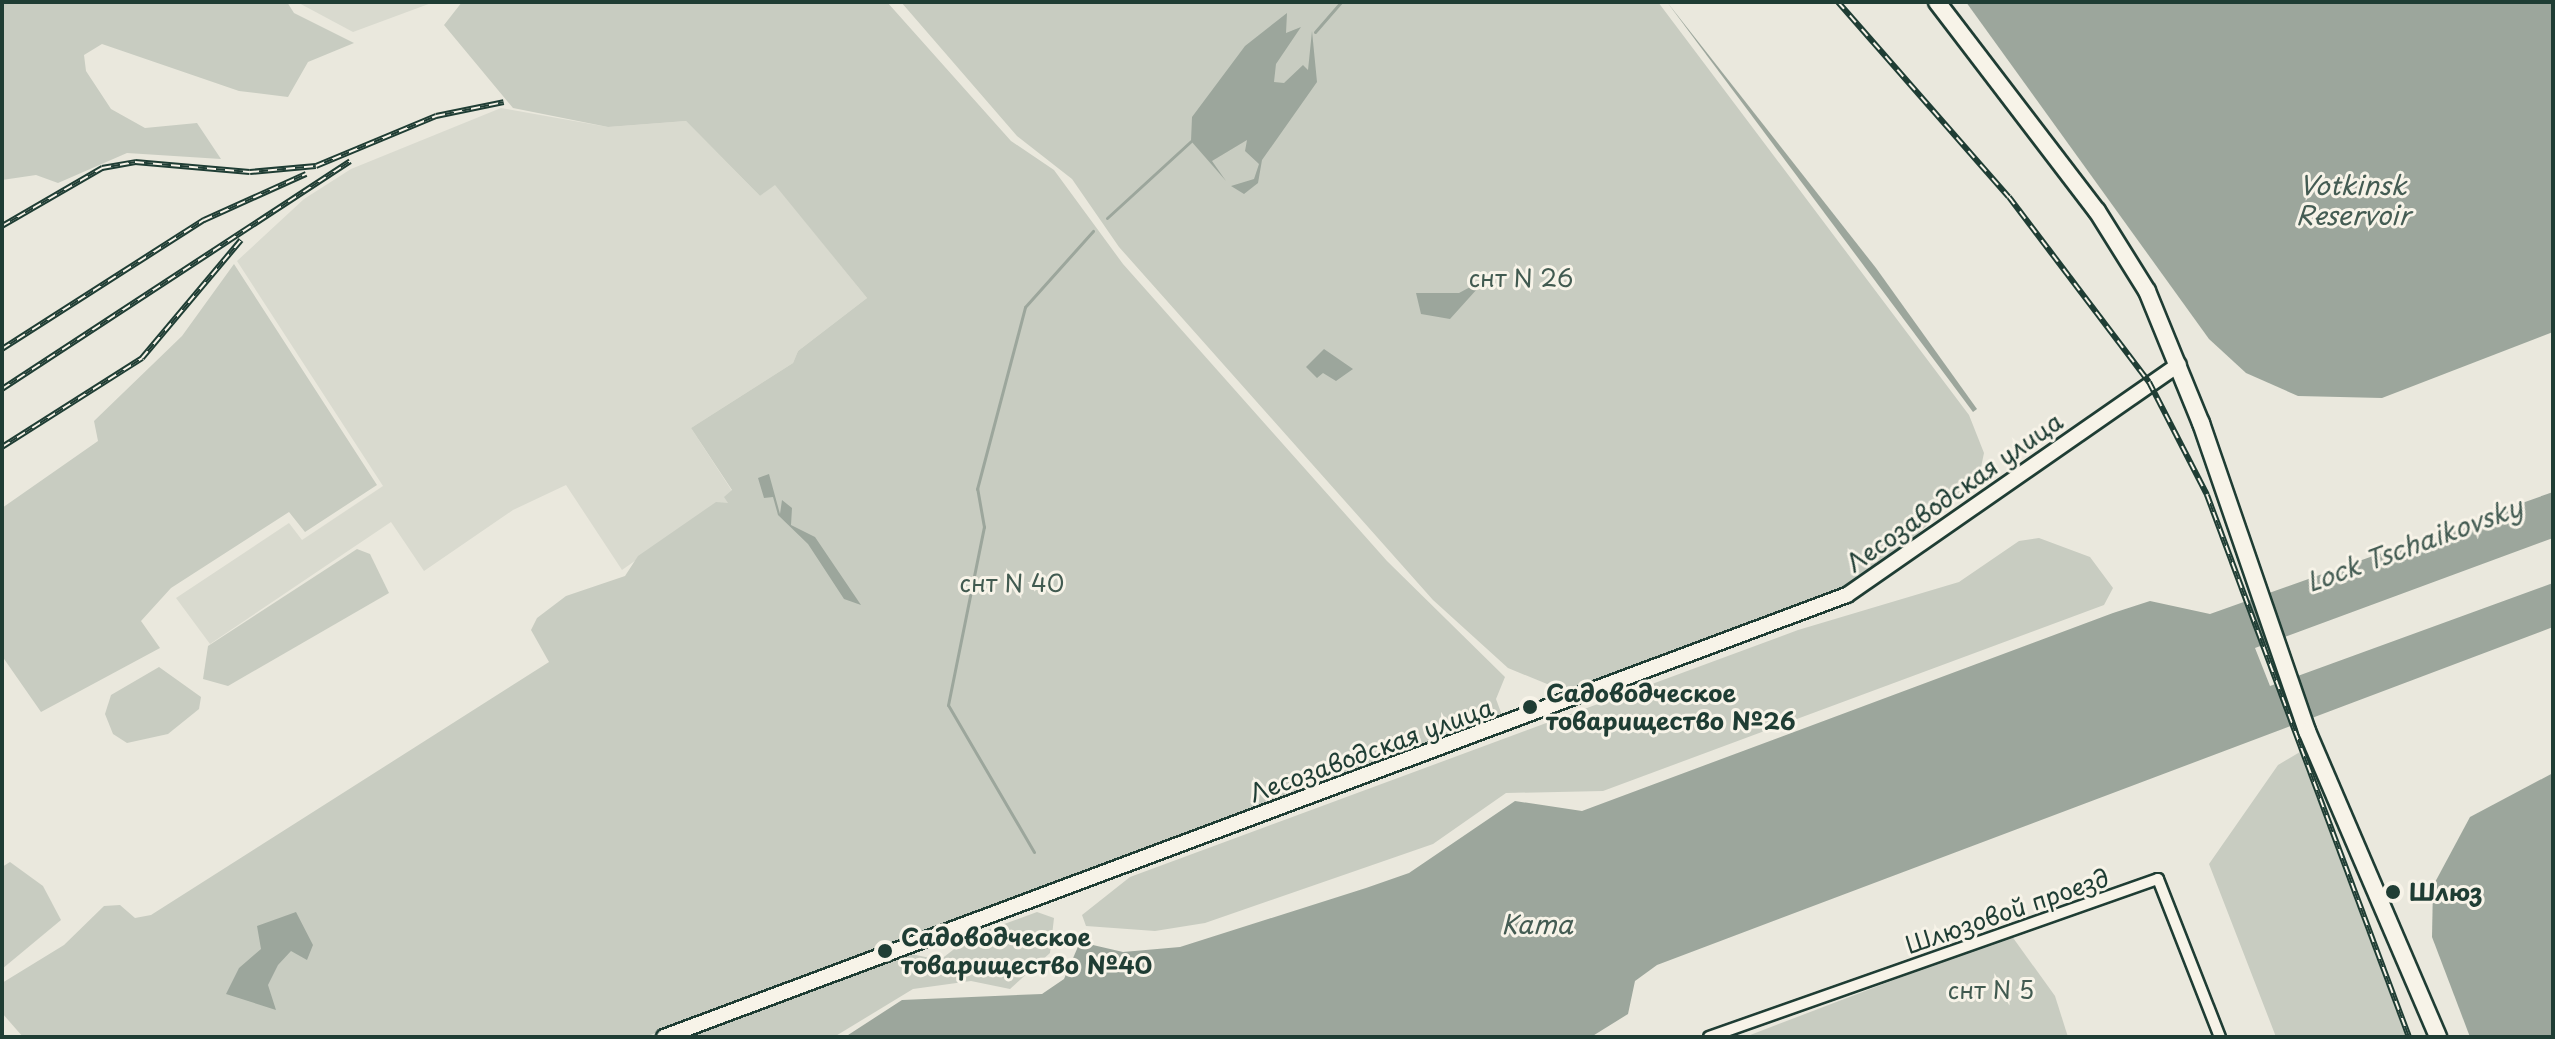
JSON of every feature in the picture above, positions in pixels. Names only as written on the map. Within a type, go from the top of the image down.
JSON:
[{"type":"main road","points":[[1937,2],[2097,211],[2147,291],[2179,364],[2231,526],[2307,731],[2399,933],[2438,1037]]},
{"type":"street","name":"Лесозаводская улица","points":[[664,1037],[1847,595],[2179,364]]},
{"type":"street","name":"Шлюзовой проезд","points":[[1709,1037],[2158,879],[2220,1037]]},
{"type":"shaded area","points":[[297,2],[434,2],[353,32]]},
{"type":"shaded area","points":[[501,108],[608,127],[686,121],[760,196],[775,184],[867,298],[798,351],[793,363],[691,428],[732,491],[728,503],[717,503],[622,570],[566,485],[513,510],[424,571],[391,522],[210,644],[176,598],[289,523],[302,540],[383,486],[237,261],[304,199],[351,169]]},
{"type":"green space","points":[[2,2],[287,2],[294,13],[354,43],[308,62],[288,97],[239,91],[102,44],[84,55],[86,71],[111,109],[145,128],[197,123],[221,159],[127,153],[58,183],[36,175],[2,180]]},
{"type":"green space","name":"снт N 40","points":[[462,2],[887,2],[1011,141],[1054,170],[1123,264],[1387,561],[1505,677],[1496,699],[1503,718],[645,1037],[23,1037],[2,1013],[2,983],[64,945],[104,906],[120,905],[135,918],[151,915],[549,662],[531,630],[537,618],[566,596],[625,576],[638,556],[716,502],[728,503],[724,497],[732,490],[691,428],[793,363],[798,351],[867,298],[775,185],[760,196],[686,121],[608,127],[513,108],[444,25]]},
{"type":"green space","name":"снт N 26","points":[[901,2],[1658,2],[1969,415],[1984,453],[1980,472],[1914,538],[1838,594],[1569,693],[1508,668],[1433,600],[1119,247],[1072,179],[1017,136]]},
{"type":"green space","points":[[234,264],[377,485],[305,532],[289,512],[171,588],[141,621],[160,648],[41,712],[2,656],[2,508],[98,441],[94,421],[182,336]]},
{"type":"green space","points":[[2039,538],[2090,557],[2113,588],[2104,605],[1603,791],[1506,793],[1433,844],[1205,923],[1155,931],[1086,926],[1082,915],[1130,877],[1798,630],[1959,582],[2019,541]]},
{"type":"green space","points":[[357,549],[370,554],[389,593],[228,686],[203,679],[208,646]]},
{"type":"green space","points":[[159,667],[201,697],[199,709],[168,734],[127,743],[113,734],[105,714],[111,695]]},
{"type":"green space","points":[[2300,752],[2406,1037],[2276,1037],[2209,864],[2278,765]]},
{"type":"green space","points":[[10,862],[43,886],[61,920],[2,969],[2,867]]},
{"type":"green space","points":[[1037,912],[1054,918],[1050,953],[1010,989],[971,981],[913,989],[834,1037],[685,1037],[911,954],[940,960],[971,936]]},
{"type":"green space","name":"снт N 5","points":[[2011,935],[2055,996],[2068,1037],[1745,1037]]},
{"type":"water","points":[[1667,2],[1876,268],[1977,409],[1973,412]]},
{"type":"water","name":"Votkinsk Reservoir","points":[[1966,2],[2553,2],[2553,332],[2382,398],[2298,396],[2246,373],[2209,339]]},
{"type":"water","points":[[1287,13],[1286,33],[1301,27],[1276,64],[1274,82],[1284,83],[1303,65],[1308,70],[1312,31],[1317,82],[1262,160],[1258,183],[1244,194],[1231,186],[1254,179],[1259,164],[1245,151],[1247,140],[1212,161],[1226,181],[1191,141],[1192,117],[1245,46]]},
{"type":"water","points":[[1487,278],[1450,319],[1421,314],[1416,293],[1459,293]]},
{"type":"water","points":[[1324,349],[1353,369],[1336,381],[1323,373],[1317,378],[1306,367]]},
{"type":"water","points":[[769,474],[780,514],[782,500],[792,508],[791,525],[815,537],[861,605],[844,599],[808,544],[778,515],[773,497],[764,498],[758,478]]},
{"type":"water","name":"Kama","points":[[2553,492],[2553,538],[2255,648],[2270,686],[2553,583],[2553,627],[1657,965],[1635,981],[1628,1014],[1591,1037],[845,1037],[902,1000],[1042,994],[1064,979],[1080,942],[1123,952],[1180,947],[1409,873],[1515,801],[1582,811],[2113,613],[2150,601],[2210,614]]},
{"type":"water","points":[[2553,773],[2553,1037],[2470,1037],[2432,937],[2433,886],[2470,817]]},
{"type":"water","points":[[296,912],[313,945],[307,960],[291,951],[278,965],[268,985],[276,1010],[226,994],[239,968],[261,949],[257,926]]},
{"type":"waterway","points":[[1315,32],[1341,2]]},
{"type":"waterway","points":[[1107,218],[1191,141]]},
{"type":"waterway","points":[[1034,852],[948,705],[984,527],[977,489],[1025,307],[1093,231]]},
{"type":"railway","points":[[1838,2],[2009,197],[2149,382],[2207,495],[2409,1037]]},
{"type":"railway","points":[[2,226],[102,168],[135,162],[250,172],[316,166],[436,116],[504,102]]},
{"type":"railway","points":[[2,389],[350,161]]},
{"type":"railway","points":[[2,349],[204,220],[306,174]]},
{"type":"railway","points":[[2,447],[142,358],[241,240]]},
{"type":"place","name":"Садоводческое товарищество №26","points":[[1530,707]]},
{"type":"place","name":"Шлюз","points":[[2393,892]]},
{"type":"place","name":"Садоводческое товарищество №40","points":[[885,951]]},
{"type":"water label","name":"Lock Tschaikovsky","points":[[2414,544]]}]
